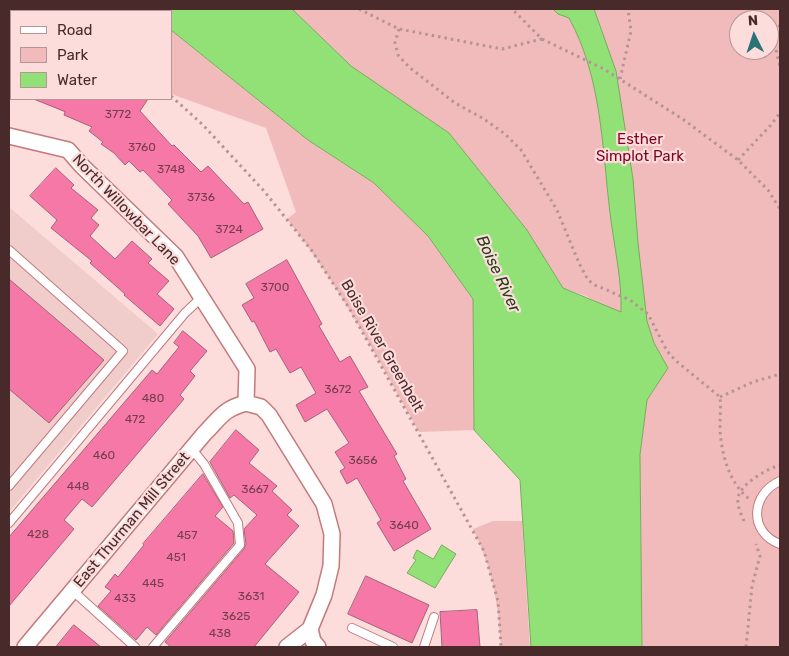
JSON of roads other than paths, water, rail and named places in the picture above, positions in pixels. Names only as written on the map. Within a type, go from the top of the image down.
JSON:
[{"type":"street","name":"North Willowbar Lane","points":[[9,136],[68,150],[82,166],[176,257],[247,369],[246,403]]},
{"type":"street","name":"East Thurman Mill Street","points":[[24,647],[222,414],[233,406],[246,403]]},
{"type":"street","points":[[246,403],[262,407],[268,415],[324,504],[332,534],[331,566],[324,595],[310,629],[287,647]]},
{"type":"street","points":[[310,629],[313,641],[318,647]]},
{"type":"lane","points":[[9,250],[123,351],[9,486]]},
{"type":"lane","points":[[9,523],[185,313],[202,297]]},
{"type":"lane","points":[[153,647],[240,545],[238,522],[204,464],[192,448]]},
{"type":"lane","points":[[780,481],[766,490],[758,505],[758,523],[762,531],[768,538],[780,544]]},
{"type":"lane","points":[[73,591],[135,647]]},
{"type":"lane","points":[[424,647],[434,617]]},
{"type":"lane","points":[[352,628],[393,647]]},
{"type":"water","name":"Boise River","points":[[145,9],[292,9],[351,66],[449,133],[527,230],[563,288],[621,312],[619,275],[599,113],[594,89],[580,41],[569,18],[558,14],[553,9],[594,9],[616,71],[633,179],[647,321],[654,343],[668,368],[647,400],[640,455],[642,647],[531,647],[520,480],[474,430],[473,299],[428,236],[374,183],[308,140],[172,31],[172,10]]},
{"type":"water","points":[[442,545],[456,554],[435,588],[407,573],[416,560],[413,558],[417,550],[433,559]]},
{"type":"park label","name":"Esther Simplot Park","points":[[640,148]]}]
